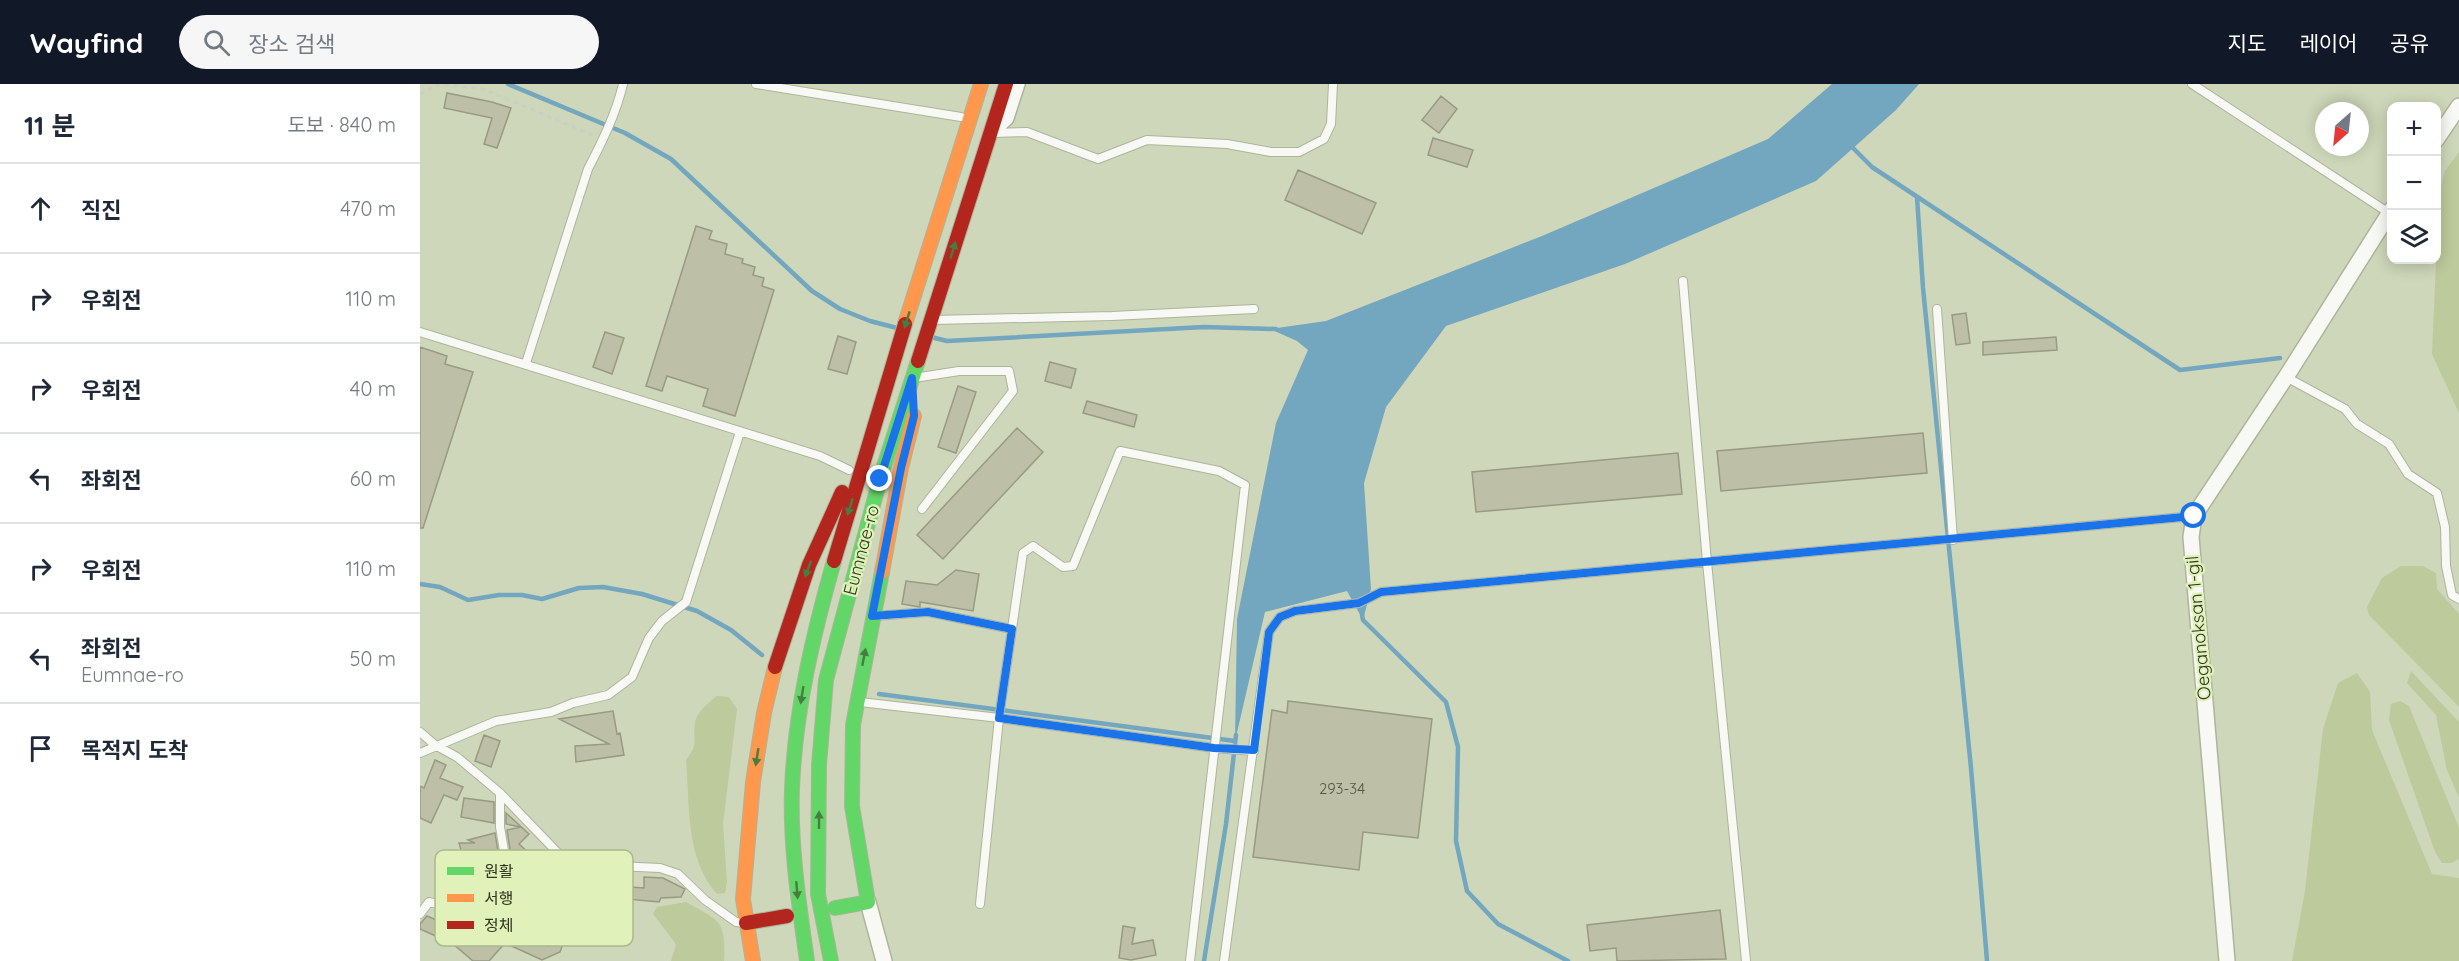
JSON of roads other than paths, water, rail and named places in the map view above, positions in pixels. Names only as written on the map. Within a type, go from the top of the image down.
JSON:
[{"type":"street","points":[[753,961],[742,899],[753,782],[764,713],[777,660],[809,565],[838,506],[892,320],[943,201],[955,133],[971,84]]},
{"type":"street","name":"Eumnae-ro","points":[[807,961],[792,841],[795,736],[804,681],[842,533],[981,84]]},
{"type":"street","name":"Eumnae-ro","points":[[831,961],[818,894],[819,765],[826,680],[880,479],[1006,84]]},
{"type":"street","points":[[990,133],[1006,118],[1017,84]]},
{"type":"street","points":[[2441,133],[2459,106]]},
{"type":"street","name":"Oeganoksan 1-gil","points":[[2227,961],[2191,537],[2194,516],[2286,377],[2387,216]]},
{"type":"street","points":[[884,961],[868,902],[852,806],[851,760],[856,702],[901,468],[914,416],[912,378]]},
{"type":"street","points":[[835,908],[868,902]]},
{"type":"street","points":[[746,923],[787,916]]},
{"type":"lane","points":[[526,363],[588,169],[614,114],[623,84]]},
{"type":"lane","points":[[756,84],[961,117]]},
{"type":"lane","points":[[990,133],[1027,132],[1098,159],[1147,140],[1227,144],[1271,152],[1299,152],[1324,140],[1331,124],[1333,84]]},
{"type":"lane","points":[[2192,84],[2388,210]]},
{"type":"lane","points":[[1683,281],[1707,562],[1746,961]]},
{"type":"lane","points":[[930,323],[1254,309]]},
{"type":"lane","points":[[1937,309],[1953,540]]},
{"type":"lane","points":[[420,332],[820,456],[849,470]]},
{"type":"lane","points":[[912,378],[959,371],[1009,371],[1013,391],[922,509]]},
{"type":"lane","points":[[2286,377],[2344,409],[2357,423],[2389,444],[2408,474],[2437,493],[2445,527],[2446,566],[2452,594],[2459,599]]},
{"type":"lane","points":[[420,753],[496,721],[551,712],[573,703],[608,695],[632,677],[649,638],[662,621],[686,602],[740,432]]},
{"type":"lane","points":[[980,904],[999,718],[1023,554],[1033,546],[1063,567],[1073,566],[1120,451],[1219,471],[1245,485],[1190,961]]},
{"type":"lane","points":[[1224,961],[1269,632],[1280,617],[1295,611],[1359,603],[1381,592],[2194,516]]},
{"type":"lane","points":[[872,616],[928,612],[1012,629]]},
{"type":"lane","points":[[856,702],[999,718],[1214,748],[1254,750]]},
{"type":"lane","points":[[420,732],[435,745],[458,757],[500,793],[555,850]]},
{"type":"lane","points":[[500,793],[500,827],[504,850]]},
{"type":"lane","points":[[633,866],[678,874],[719,910],[736,922],[746,923]]},
{"type":"lane","points":[[420,914],[429,902],[435,904]]},
{"type":"water","points":[[1832,84],[1919,84],[1896,110],[1816,181],[1625,264],[1446,326],[1386,407],[1364,483],[1371,589],[1363,620],[1347,591],[1265,612],[1235,741],[1237,619],[1276,423],[1308,350],[1297,341],[1270,329],[1326,321],[1542,236],[1768,139]]},
{"type":"waterway","points":[[508,84],[625,133],[671,159],[812,291],[840,309],[870,321],[897,328]]},
{"type":"waterway","points":[[1850,145],[1872,167],[2180,370],[2280,358]]},
{"type":"waterway","points":[[1917,197],[1923,288],[1971,768],[1987,961]]},
{"type":"waterway","points":[[931,337],[947,341],[1204,327],[1276,329]]},
{"type":"waterway","points":[[420,584],[440,587],[468,600],[499,595],[522,595],[542,599],[579,588],[603,587],[642,594],[697,611],[731,630],[762,655]]},
{"type":"waterway","points":[[1362,615],[1363,620],[1446,702],[1458,747],[1456,841],[1467,891],[1498,924],[1568,961]]},
{"type":"waterway","points":[[879,694],[1235,741]]},
{"type":"waterway","points":[[1204,961],[1226,824],[1236,735]]}]
